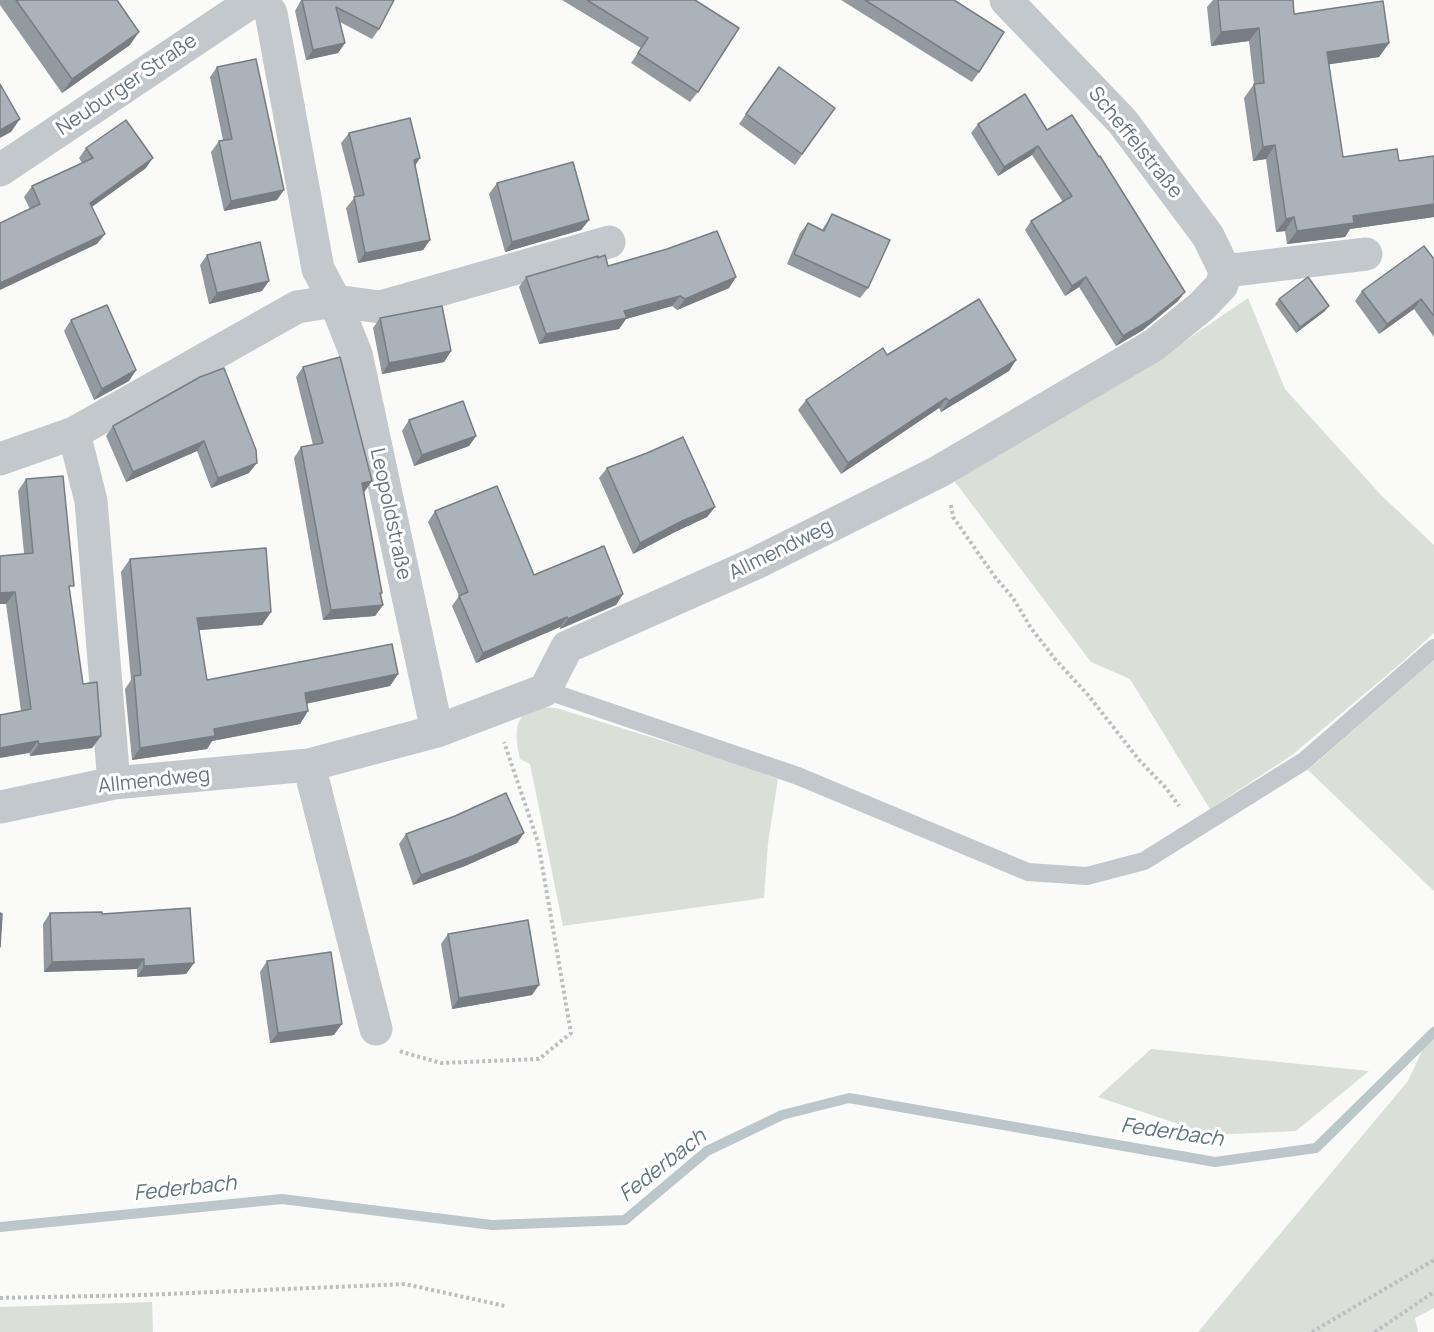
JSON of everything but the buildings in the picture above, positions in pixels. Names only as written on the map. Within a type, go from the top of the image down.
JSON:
[{"type":"street","name":"Neuburger Straße","points":[[0,170],[254,0]]},
{"type":"street","name":"Leopoldstraße","points":[[261,0],[271,13],[318,269],[335,301],[356,354],[437,731]]},
{"type":"street","name":"Scheffelstraße","points":[[1006,0],[1122,121],[1208,236],[1225,271]]},
{"type":"street","points":[[0,459],[74,433],[297,307],[335,301],[381,307],[609,242]]},
{"type":"street","points":[[1225,271],[1366,254]]},
{"type":"street","name":"Allmendweg","points":[[0,807],[114,783],[309,765],[437,731],[545,690],[567,647],[756,564],[945,469],[1154,345],[1202,306],[1222,285],[1225,271]]},
{"type":"street","points":[[74,433],[91,501],[114,783]]},
{"type":"street","points":[[309,765],[376,1029]]},
{"type":"lane","points":[[545,690],[798,776],[1028,872],[1087,876],[1144,861],[1304,761],[1434,648]]},
{"type":"path","points":[[945,469],[953,517],[971,543],[995,577],[1014,598],[1031,628],[1055,659],[1088,695],[1140,761],[1166,788],[1195,829]]},
{"type":"path","points":[[376,1029],[402,1052],[441,1062],[539,1059],[571,1033],[538,842],[512,761]]},
{"type":"path","points":[[1312,1332],[1434,1260]]},
{"type":"path","points":[[0,1298],[142,1295],[405,1284],[505,1306]]},
{"type":"path","points":[[1375,1332],[1434,1292]]},
{"type":"shaded area","points":[[1248,298],[1285,389],[1381,495],[1434,545],[1434,633],[1292,755],[1210,809],[1130,679],[1091,662],[952,478],[1182,343]]},
{"type":"shaded area","points":[[1434,660],[1434,891],[1308,770]]},
{"type":"shaded area","points":[[539,707],[556,708],[732,762],[778,779],[768,843],[764,898],[563,926],[530,764],[520,759],[517,741],[517,728],[522,718],[529,711]]},
{"type":"shaded area","points":[[1434,1025],[1434,1308],[1415,1318],[1418,1332],[1198,1332],[1408,1081]]},
{"type":"shaded area","points":[[1151,1049],[1369,1071],[1296,1131],[1211,1135],[1098,1097]]},
{"type":"shaded area","points":[[152,1302],[153,1332],[0,1332],[0,1307]]},
{"type":"waterway","name":"Federbach","points":[[0,1227],[282,1199],[492,1225],[625,1220],[707,1151],[782,1115],[849,1098],[1215,1162],[1316,1148],[1434,1032]]}]
